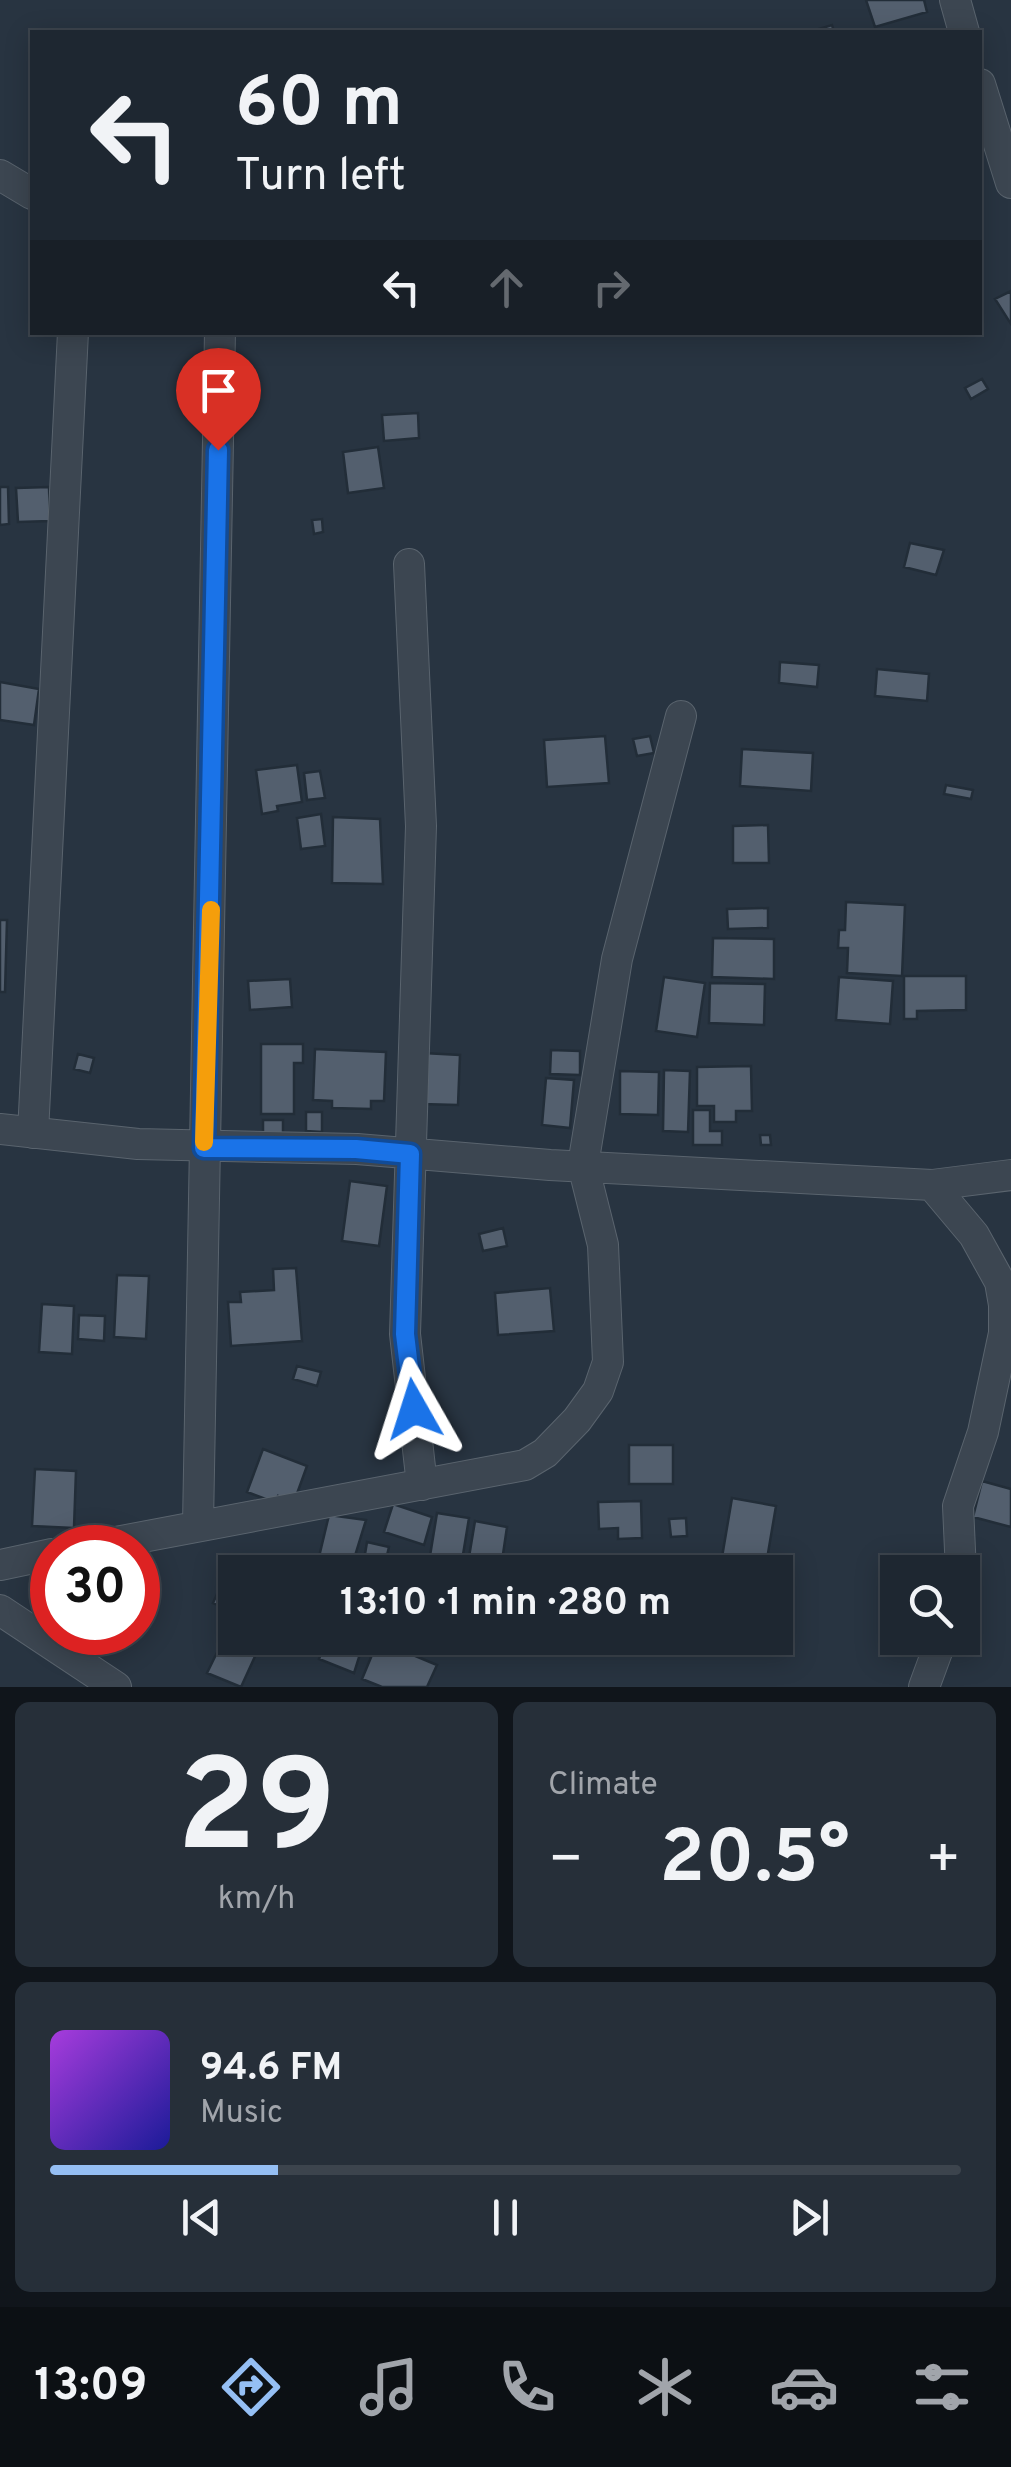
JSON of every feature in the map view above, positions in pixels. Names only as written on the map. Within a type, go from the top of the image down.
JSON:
[{"type":"street","points":[[955,0],[963,30]]},
{"type":"street","points":[[982,90],[1011,183]]},
{"type":"street","points":[[0,175],[30,193]]},
{"type":"street","points":[[33,1133],[72,335]]},
{"type":"street","points":[[198,1524],[220,335]]},
{"type":"street","points":[[409,564],[421,826],[405,1334],[422,1485]]},
{"type":"street","points":[[160,1532],[525,1465],[545,1453],[598,1391],[608,1362],[603,1246],[583,1165],[617,959],[681,716]]},
{"type":"street","points":[[0,1129],[204,1148],[356,1149],[932,1185],[1011,1175]]},
{"type":"street","points":[[932,1185],[974,1235],[1000,1282],[1004,1305],[1004,1332],[983,1432],[958,1506],[960,1555]]},
{"type":"street","points":[[0,1564],[30,1558]]},
{"type":"street","points":[[0,1610],[116,1687]]},
{"type":"street","points":[[924,1687],[936,1655]]},
{"type":"building","points":[[866,0],[924,0],[927,12],[875,27]]},
{"type":"building","points":[[1011,291],[1011,324],[995,299]]},
{"type":"building","points":[[982,379],[988,389],[971,399],[965,388]]},
{"type":"building","points":[[418,413],[419,438],[384,441],[382,415]]},
{"type":"building","points":[[378,447],[384,488],[348,493],[343,452]]},
{"type":"building","points":[[0,487],[8,487],[9,524],[0,525]]},
{"type":"building","points":[[49,487],[50,521],[18,522],[16,488]]},
{"type":"building","points":[[322,519],[323,532],[314,534],[312,520]]},
{"type":"building","points":[[910,543],[944,550],[936,575],[904,567]]},
{"type":"building","points":[[780,662],[819,665],[817,687],[779,683]]},
{"type":"building","points":[[877,669],[929,674],[927,701],[875,696]]},
{"type":"building","points":[[0,682],[39,689],[34,725],[0,720]]},
{"type":"building","points":[[605,736],[609,783],[547,787],[544,740]]},
{"type":"building","points":[[650,736],[654,753],[637,756],[633,739]]},
{"type":"building","points":[[742,749],[813,753],[811,791],[740,786]]},
{"type":"building","points":[[297,765],[302,802],[277,806],[278,811],[262,814],[256,770]]},
{"type":"building","points":[[320,771],[325,798],[307,800],[304,773]]},
{"type":"building","points":[[946,785],[973,790],[971,799],[944,794]]},
{"type":"building","points":[[321,814],[325,846],[301,849],[297,818]]},
{"type":"building","points":[[333,817],[380,819],[383,884],[332,883]]},
{"type":"building","points":[[768,825],[769,863],[733,863],[733,826]]},
{"type":"building","points":[[846,902],[905,905],[902,976],[847,973],[848,948],[838,948],[839,930],[845,930]]},
{"type":"building","points":[[768,908],[768,928],[728,929],[727,909]]},
{"type":"building","points":[[0,920],[7,920],[5,992],[0,992]]},
{"type":"building","points":[[713,938],[774,939],[774,979],[712,977]]},
{"type":"building","points":[[904,976],[966,976],[966,1010],[917,1011],[917,1019],[904,1019]]},
{"type":"building","points":[[664,977],[705,983],[697,1037],[656,1031]]},
{"type":"building","points":[[839,977],[893,981],[890,1024],[836,1020]]},
{"type":"building","points":[[290,979],[292,1007],[250,1010],[248,981]]},
{"type":"building","points":[[710,983],[765,984],[764,1025],[709,1023]]},
{"type":"building","points":[[261,1044],[303,1044],[303,1063],[294,1063],[294,1114],[261,1114]]},
{"type":"building","points":[[315,1049],[386,1052],[384,1101],[371,1101],[371,1109],[332,1108],[332,1101],[313,1100]]},
{"type":"building","points":[[551,1050],[580,1051],[580,1075],[550,1074]]},
{"type":"building","points":[[423,1053],[460,1055],[458,1105],[421,1104]]},
{"type":"building","points":[[78,1054],[94,1058],[90,1073],[74,1069]]},
{"type":"building","points":[[751,1066],[752,1111],[736,1111],[736,1122],[714,1122],[714,1106],[697,1106],[697,1067]]},
{"type":"building","points":[[664,1070],[690,1071],[688,1132],[663,1131]]},
{"type":"building","points":[[620,1071],[659,1072],[658,1115],[620,1114]]},
{"type":"building","points":[[546,1078],[574,1080],[570,1128],[542,1125]]},
{"type":"building","points":[[693,1110],[710,1110],[710,1131],[722,1131],[722,1145],[693,1145]]},
{"type":"building","points":[[306,1112],[322,1112],[322,1132],[306,1131]]},
{"type":"building","points":[[263,1120],[283,1120],[283,1136],[263,1136]]},
{"type":"building","points":[[760,1135],[770,1135],[771,1145],[761,1145]]},
{"type":"building","points":[[350,1181],[387,1186],[379,1246],[342,1241]]},
{"type":"building","points":[[503,1228],[507,1246],[483,1251],[479,1234]]},
{"type":"building","points":[[296,1268],[302,1341],[231,1346],[228,1302],[241,1302],[240,1292],[274,1290],[273,1269]]},
{"type":"building","points":[[117,1275],[149,1276],[146,1339],[114,1337]]},
{"type":"building","points":[[550,1288],[554,1331],[498,1335],[495,1293]]},
{"type":"building","points":[[42,1304],[74,1306],[72,1354],[39,1352]]},
{"type":"building","points":[[79,1315],[105,1316],[104,1341],[78,1339]]},
{"type":"building","points":[[297,1366],[321,1372],[317,1386],[293,1379]]},
{"type":"building","points":[[629,1445],[673,1445],[673,1484],[629,1484]]},
{"type":"building","points":[[263,1449],[307,1466],[294,1502],[278,1496],[276,1503],[247,1492]]},
{"type":"building","points":[[35,1469],[76,1471],[74,1525],[32,1525]]},
{"type":"building","points":[[982,1481],[1011,1489],[1011,1527],[973,1517]]},
{"type":"building","points":[[732,1498],[776,1506],[768,1555],[722,1555]]},
{"type":"building","points":[[641,1501],[642,1538],[618,1539],[618,1528],[599,1529],[598,1502]]},
{"type":"building","points":[[393,1504],[432,1517],[424,1545],[384,1532]]},
{"type":"building","points":[[437,1513],[469,1518],[463,1555],[430,1555]]},
{"type":"building","points":[[329,1515],[366,1520],[355,1555],[319,1555]]},
{"type":"building","points":[[686,1518],[687,1536],[671,1537],[669,1519]]},
{"type":"building","points":[[475,1521],[507,1527],[503,1555],[469,1555]]},
{"type":"building","points":[[367,1542],[389,1547],[387,1555],[365,1555]]},
{"type":"building","points":[[218,1651],[218,1655],[256,1655],[241,1687],[207,1673]]},
{"type":"building","points":[[321,1655],[360,1655],[354,1673],[319,1659]]},
{"type":"building","points":[[372,1655],[413,1655],[437,1665],[427,1687],[382,1687],[362,1679]]},
{"type":"slow traffic","points":[[204,1142],[211,910]]},
{"type":"route","points":[[218,450],[204,1148],[356,1149],[410,1154],[405,1334],[414,1409]]}]
